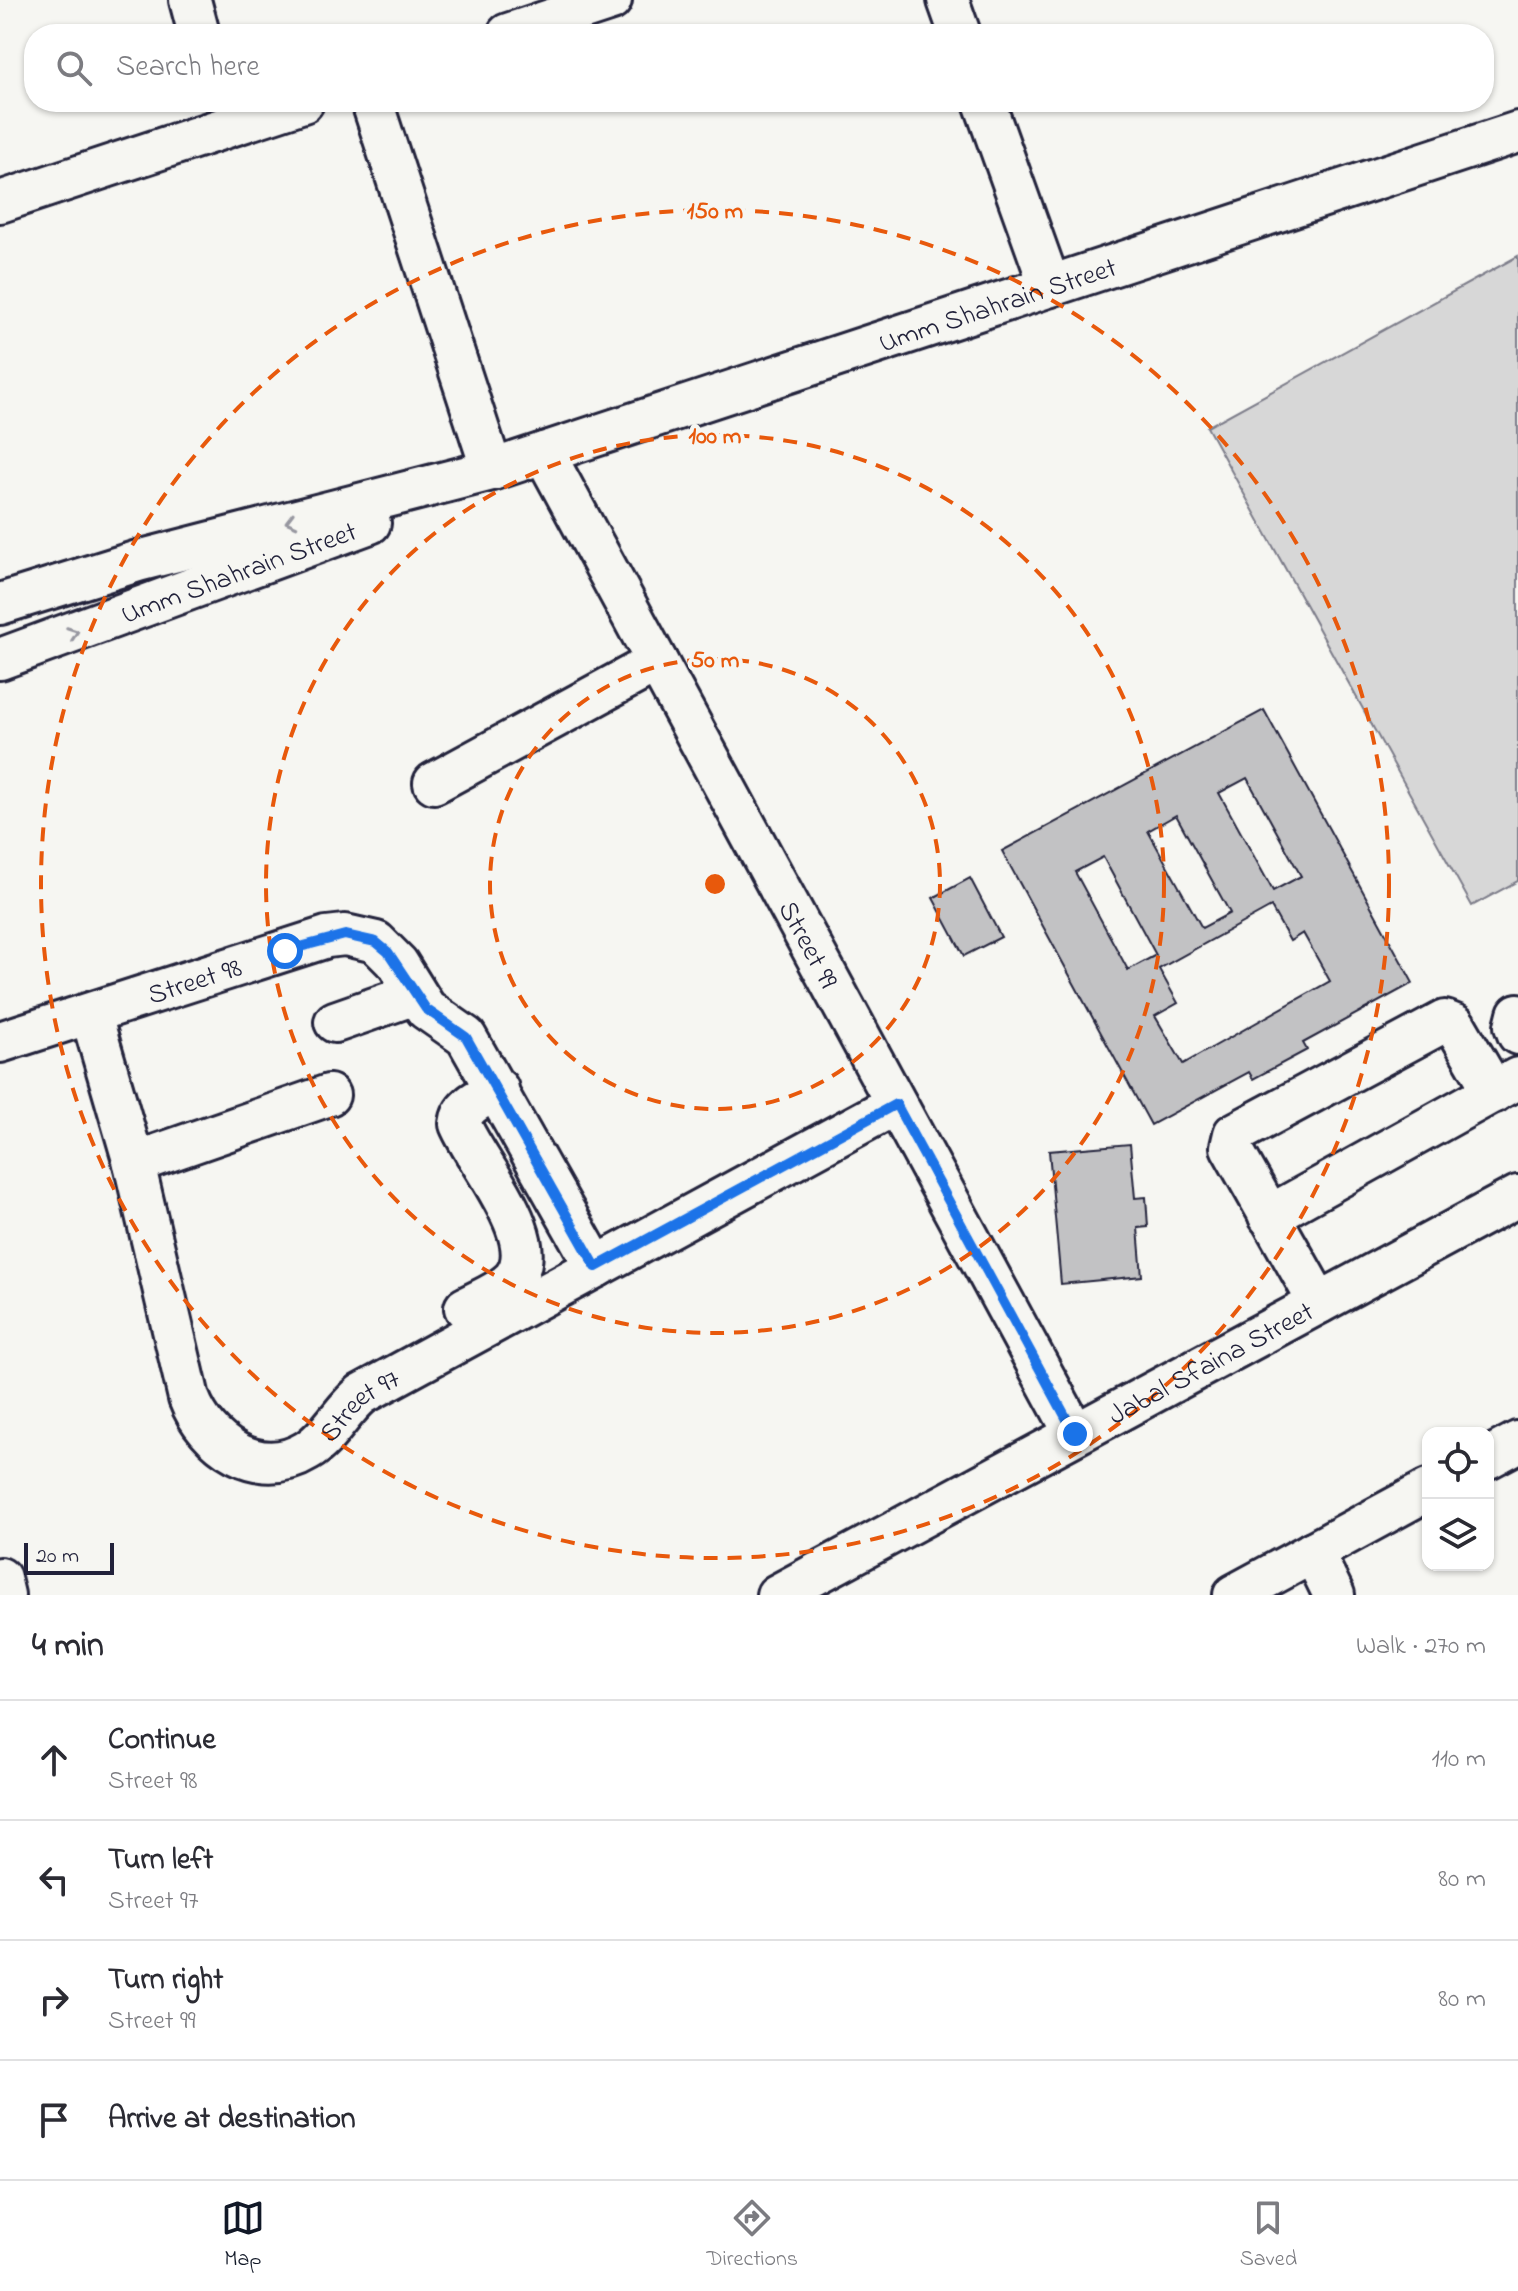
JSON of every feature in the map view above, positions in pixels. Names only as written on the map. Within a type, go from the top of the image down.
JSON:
[{"type":"street","points":[[190,0],[196,24]]},
{"type":"street","points":[[524,24],[544,11],[611,0]]},
{"type":"street","points":[[948,0],[956,24]]},
{"type":"street","points":[[375,112],[484,473]]},
{"type":"street","points":[[988,112],[1050,286]]},
{"type":"street","points":[[0,202],[220,115]]},
{"type":"street","name":"Umm Shahrain Street","points":[[8,607],[138,561],[484,473],[1518,132]]},
{"type":"street","name":"Street 99","points":[[544,453],[1075,1434]]},
{"type":"street","name":"Umm Shahrain Street","points":[[0,659],[345,533],[484,473]]},
{"type":"street","points":[[434,783],[657,662]]},
{"type":"street","name":"Street 98","points":[[0,1042],[313,942],[345,935],[376,942],[388,952],[432,1015],[454,1025],[466,1037],[596,1267]]},
{"type":"street","points":[[335,1022],[415,994]]},
{"type":"street","points":[[1518,1014],[1515,1026],[1518,1034]]},
{"type":"street","name":"Street 97","points":[[91,1015],[134,1163],[189,1398],[197,1419],[211,1437],[230,1451],[251,1459],[274,1460],[307,1451],[362,1394],[896,1104]]},
{"type":"street","points":[[1269,1216],[1506,1085],[1455,1025],[1445,1021],[1234,1134],[1231,1147],[1269,1216],[1319,1303]]},
{"type":"street","points":[[462,1339],[455,1324],[459,1312],[505,1286],[520,1269],[523,1259],[521,1237],[460,1124],[469,1105],[498,1089]]},
{"type":"street","points":[[134,1163],[329,1095]]},
{"type":"street","name":"Jabal Sfaina Street","points":[[777,1595],[1518,1196]]},
{"type":"street","points":[[1494,1455],[1518,1442]]},
{"type":"street","points":[[1234,1595],[1422,1493]]},
{"type":"street","points":[[1313,1552],[1334,1595]]},
{"type":"street","points":[[0,1578],[4,1595]]},
{"type":"shaded area","points":[[1518,256],[1518,881],[1472,906],[1207,427]]},
{"type":"building","points":[[1264,710],[1413,983],[1303,1043],[1307,1050],[1253,1079],[1249,1072],[1151,1125],[1002,851]],"holes":[[[1247,778],[1301,876],[1273,891],[1219,793]],[[1176,815],[1230,913],[1202,928],[1148,831]],[[1103,857],[1156,955],[1128,970],[1075,872]],[[1271,907],[1290,941],[1303,933],[1330,981],[1183,1064],[1155,1016],[1178,1003],[1159,969]]]},
{"type":"building","points":[[970,878],[1001,937],[964,956],[933,898]]},
{"type":"building","points":[[1130,1144],[1135,1198],[1146,1197],[1148,1227],[1138,1228],[1142,1276],[1061,1284],[1049,1151]]},
{"type":"route","points":[[285,951],[327,937],[345,935],[376,942],[388,952],[426,1009],[454,1025],[466,1037],[596,1267],[896,1104],[1075,1434]]}]
